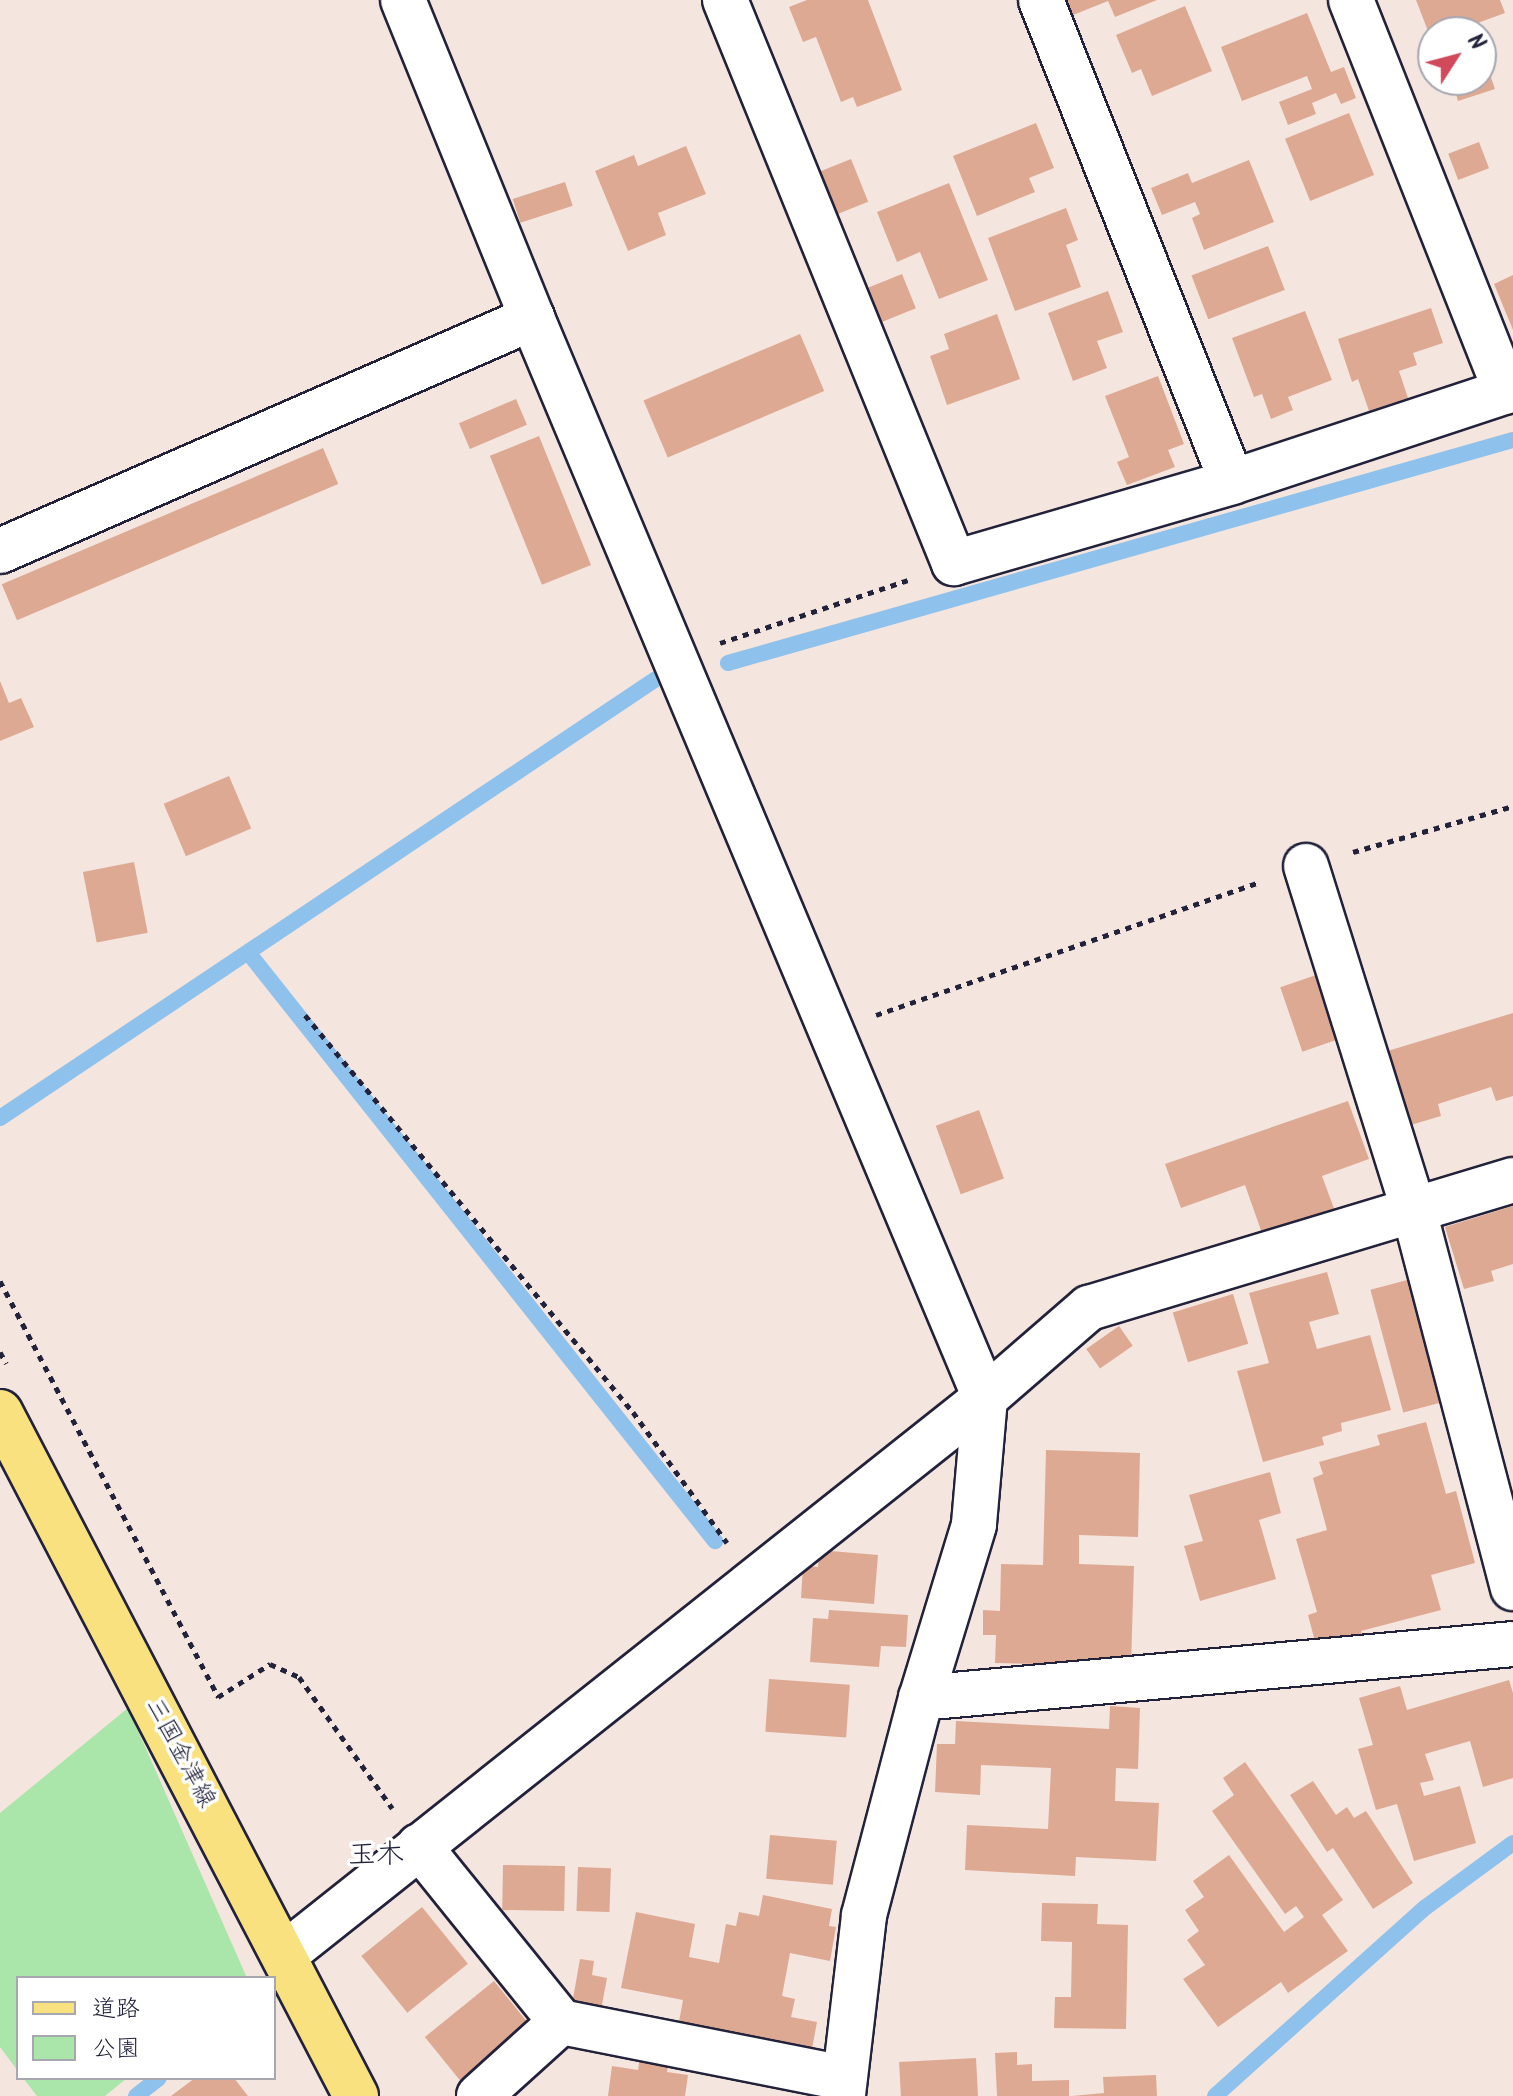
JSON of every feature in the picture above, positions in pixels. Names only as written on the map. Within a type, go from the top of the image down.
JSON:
[{"type":"main road","name":"三国金津線","points":[[0,1412],[285,1954],[356,2096]]},
{"type":"street","points":[[403,0],[532,318],[985,1398],[974,1525],[921,1698],[864,1916],[844,2087],[561,2022],[419,1846]]},
{"type":"street","points":[[725,0],[954,563],[1232,482],[1509,390],[1351,0]]},
{"type":"street","points":[[1041,0],[1232,482]]},
{"type":"street","points":[[0,551],[532,318]]},
{"type":"street","points":[[1306,866],[1413,1207],[1513,1588]]},
{"type":"street","points":[[285,1954],[753,1579],[985,1398],[1089,1308],[1413,1207],[1513,1180]]},
{"type":"street","points":[[921,1698],[1513,1644]]},
{"type":"street","points":[[479,2096],[561,2022]]},
{"type":"path","points":[[675,658],[954,563]]},
{"type":"path","points":[[831,1030],[1306,866],[1513,806]]},
{"type":"path","points":[[305,1015],[633,1412],[753,1579]]},
{"type":"path","points":[[0,1281],[218,1697],[270,1664],[299,1677],[419,1846]]},
{"type":"green space","points":[[128,1708],[246,1976],[16,1976],[16,2068],[0,2047],[0,1813]]},
{"type":"green space","points":[[25,2080],[125,2080],[105,2096],[37,2096]]},
{"type":"building","points":[[807,0],[868,0],[902,90],[857,107],[853,97],[841,102],[816,37],[803,42],[789,7]]},
{"type":"building","points":[[1060,0],[1157,0],[1115,17],[1108,1],[1068,17]]},
{"type":"building","points":[[1416,0],[1500,0],[1505,13],[1497,16],[1422,16]]},
{"type":"building","points":[[1185,6],[1212,71],[1152,96],[1141,69],[1132,73],[1116,35]]},
{"type":"building","points":[[1307,13],[1331,72],[1344,67],[1356,98],[1341,104],[1336,93],[1312,103],[1316,114],[1288,125],[1279,102],[1312,89],[1307,76],[1242,101],[1221,47]]},
{"type":"building","points":[[1457,96],[1473,96],[1458,101]]},
{"type":"building","points":[[1349,113],[1374,175],[1310,201],[1285,139]]},
{"type":"building","points":[[1036,123],[1054,168],[1029,178],[1035,192],[977,216],[953,156]]},
{"type":"building","points":[[1479,142],[1489,168],[1458,180],[1448,154]]},
{"type":"building","points":[[686,146],[706,194],[658,213],[666,235],[628,251],[595,171],[634,155],[638,166]]},
{"type":"building","points":[[851,159],[868,202],[836,215],[819,172]]},
{"type":"building","points":[[1249,160],[1274,222],[1204,250],[1192,218],[1200,214],[1195,202],[1162,215],[1151,188],[1188,173],[1192,183]]},
{"type":"building","points":[[565,182],[573,206],[520,223],[513,199]]},
{"type":"building","points":[[949,183],[988,280],[939,299],[920,252],[897,262],[877,212]]},
{"type":"building","points":[[1066,208],[1078,240],[1066,245],[1081,287],[1015,311],[988,238]]},
{"type":"building","points":[[1268,246],[1285,290],[1208,319],[1191,275]]},
{"type":"building","points":[[902,274],[916,308],[879,323],[865,289]]},
{"type":"building","points":[[1513,275],[1513,330],[1494,284]]},
{"type":"building","points":[[1108,291],[1123,332],[1097,341],[1107,368],[1073,381],[1048,313]]},
{"type":"building","points":[[1431,308],[1443,343],[1413,353],[1417,365],[1399,371],[1408,398],[1369,411],[1358,379],[1352,382],[1338,339]]},
{"type":"building","points":[[1305,311],[1332,380],[1288,397],[1293,410],[1271,419],[1262,394],[1254,397],[1232,338]]},
{"type":"building","points":[[997,314],[1020,379],[947,405],[930,356],[949,349],[944,334]]},
{"type":"building","points":[[800,334],[824,391],[668,457],[644,400]]},
{"type":"building","points":[[1158,376],[1184,444],[1168,450],[1175,467],[1127,485],[1117,462],[1129,457],[1105,396]]},
{"type":"building","points":[[516,399],[527,425],[470,449],[459,423]]},
{"type":"building","points":[[539,436],[591,565],[542,585],[490,456]]},
{"type":"building","points":[[323,448],[338,484],[17,620],[2,584]]},
{"type":"building","points":[[0,681],[9,703],[21,698],[34,727],[0,741]]},
{"type":"building","points":[[229,776],[251,828],[186,856],[164,804]]},
{"type":"building","points":[[134,862],[148,933],[97,943],[83,872]]},
{"type":"building","points":[[1319,974],[1341,1038],[1302,1052],[1280,987]]},
{"type":"building","points":[[1513,1013],[1513,1096],[1496,1101],[1491,1087],[1438,1104],[1441,1116],[1404,1127],[1381,1053]]},
{"type":"building","points":[[1348,1101],[1369,1159],[1322,1176],[1336,1214],[1264,1239],[1245,1185],[1181,1208],[1165,1164]]},
{"type":"building","points":[[979,1110],[1004,1179],[961,1194],[936,1126]]},
{"type":"building","points":[[1513,1206],[1513,1264],[1491,1271],[1494,1281],[1464,1289],[1445,1227]]},
{"type":"building","points":[[1327,1272],[1339,1314],[1309,1322],[1317,1349],[1370,1335],[1391,1410],[1341,1423],[1342,1431],[1322,1437],[1324,1445],[1263,1462],[1237,1371],[1269,1363],[1249,1293]]},
{"type":"building","points":[[1411,1279],[1444,1402],[1403,1413],[1370,1290]]},
{"type":"building","points":[[1233,1294],[1248,1344],[1188,1362],[1173,1312]]},
{"type":"building","points":[[1119,1326],[1133,1346],[1100,1369],[1086,1349]]},
{"type":"building","points":[[1426,1422],[1446,1494],[1456,1491],[1475,1563],[1431,1575],[1441,1610],[1361,1631],[1364,1641],[1318,1653],[1308,1615],[1317,1612],[1296,1539],[1327,1530],[1313,1478],[1323,1474],[1319,1462],[1380,1445],[1377,1435]]},
{"type":"building","points":[[1046,1450],[1140,1453],[1138,1537],[1079,1535],[1079,1564],[1134,1566],[1131,1666],[995,1663],[996,1635],[983,1635],[983,1610],[1000,1611],[1001,1564],[1043,1565]]},
{"type":"building","points":[[1270,1472],[1281,1513],[1259,1520],[1276,1579],[1200,1601],[1184,1546],[1203,1541],[1189,1495]]},
{"type":"building","points":[[819,1550],[878,1555],[874,1604],[801,1598],[803,1566],[818,1567]]},
{"type":"building","points":[[829,1610],[908,1615],[906,1647],[881,1646],[879,1667],[810,1662],[813,1618],[828,1619]]},
{"type":"building","points":[[769,1679],[850,1685],[846,1738],[765,1732]]},
{"type":"building","points":[[1509,1680],[1513,1693],[1513,1778],[1483,1787],[1470,1741],[1425,1754],[1434,1780],[1420,1783],[1424,1796],[1460,1786],[1476,1843],[1414,1861],[1397,1804],[1376,1810],[1358,1749],[1373,1745],[1359,1698],[1400,1686],[1407,1710]]},
{"type":"building","points":[[1110,1706],[1140,1708],[1138,1769],[1116,1768],[1115,1801],[1159,1803],[1156,1861],[1076,1857],[1075,1876],[965,1870],[967,1825],[1048,1829],[1051,1768],[981,1765],[980,1795],[935,1792],[937,1744],[955,1744],[956,1721],[1109,1729]]},
{"type":"building","points":[[1245,1762],[1343,1900],[1322,1915],[1348,1951],[1288,1993],[1281,1982],[1218,2027],[1183,1979],[1205,1965],[1187,1940],[1199,1931],[1185,1910],[1204,1897],[1193,1881],[1229,1855],[1284,1932],[1304,1917],[1296,1906],[1285,1914],[1212,1811],[1234,1795],[1223,1778]]},
{"type":"building","points":[[1313,1781],[1336,1815],[1347,1807],[1354,1818],[1366,1811],[1413,1883],[1373,1909],[1333,1848],[1327,1852],[1290,1795]]},
{"type":"building","points":[[770,1835],[837,1841],[833,1885],[766,1879]]},
{"type":"building","points":[[503,1865],[565,1866],[564,1911],[502,1910]]},
{"type":"building","points":[[578,1867],[611,1868],[609,1912],[576,1911]]},
{"type":"building","points":[[763,1895],[832,1909],[829,1926],[836,1927],[830,1961],[790,1953],[782,1996],[795,1999],[791,2017],[817,2022],[811,2054],[678,2027],[683,2000],[621,1988],[636,1912],[695,1924],[689,1957],[719,1963],[726,1924],[736,1926],[739,1912],[759,1916]]},
{"type":"building","points":[[1042,1903],[1098,1904],[1097,1924],[1128,1925],[1126,2029],[1054,2028],[1055,1997],[1071,1997],[1072,1942],[1041,1941]]},
{"type":"building","points":[[422,1907],[468,1964],[407,2013],[361,1956]]},
{"type":"building","points":[[580,1959],[594,1961],[592,1975],[607,1978],[601,2010],[572,2004]]},
{"type":"building","points":[[494,1981],[535,2032],[466,2088],[425,2037]]},
{"type":"building","points":[[1017,2052],[1017,2065],[1032,2064],[1032,2081],[1069,2080],[1069,2096],[997,2096],[995,2053]]},
{"type":"building","points":[[640,2056],[669,2060],[667,2072],[688,2075],[685,2096],[608,2096],[612,2066],[638,2070]]},
{"type":"building","points":[[976,2058],[978,2096],[901,2096],[899,2062]]},
{"type":"building","points":[[1156,2075],[1157,2096],[1072,2096],[1104,2093],[1103,2077]]},
{"type":"building","points":[[192,2080],[236,2080],[248,2096],[171,2096]]},
{"type":"waterway","points":[[728,663],[1513,440]]},
{"type":"waterway","points":[[0,1118],[656,679]]},
{"type":"waterway","points":[[251,956],[715,1541]]},
{"type":"waterway","points":[[1215,2096],[1426,1907],[1513,1843]]},
{"type":"waterway","points":[[136,2096],[156,2080]]},
{"type":"district","name":"玉木","points":[[376,1856]]}]
